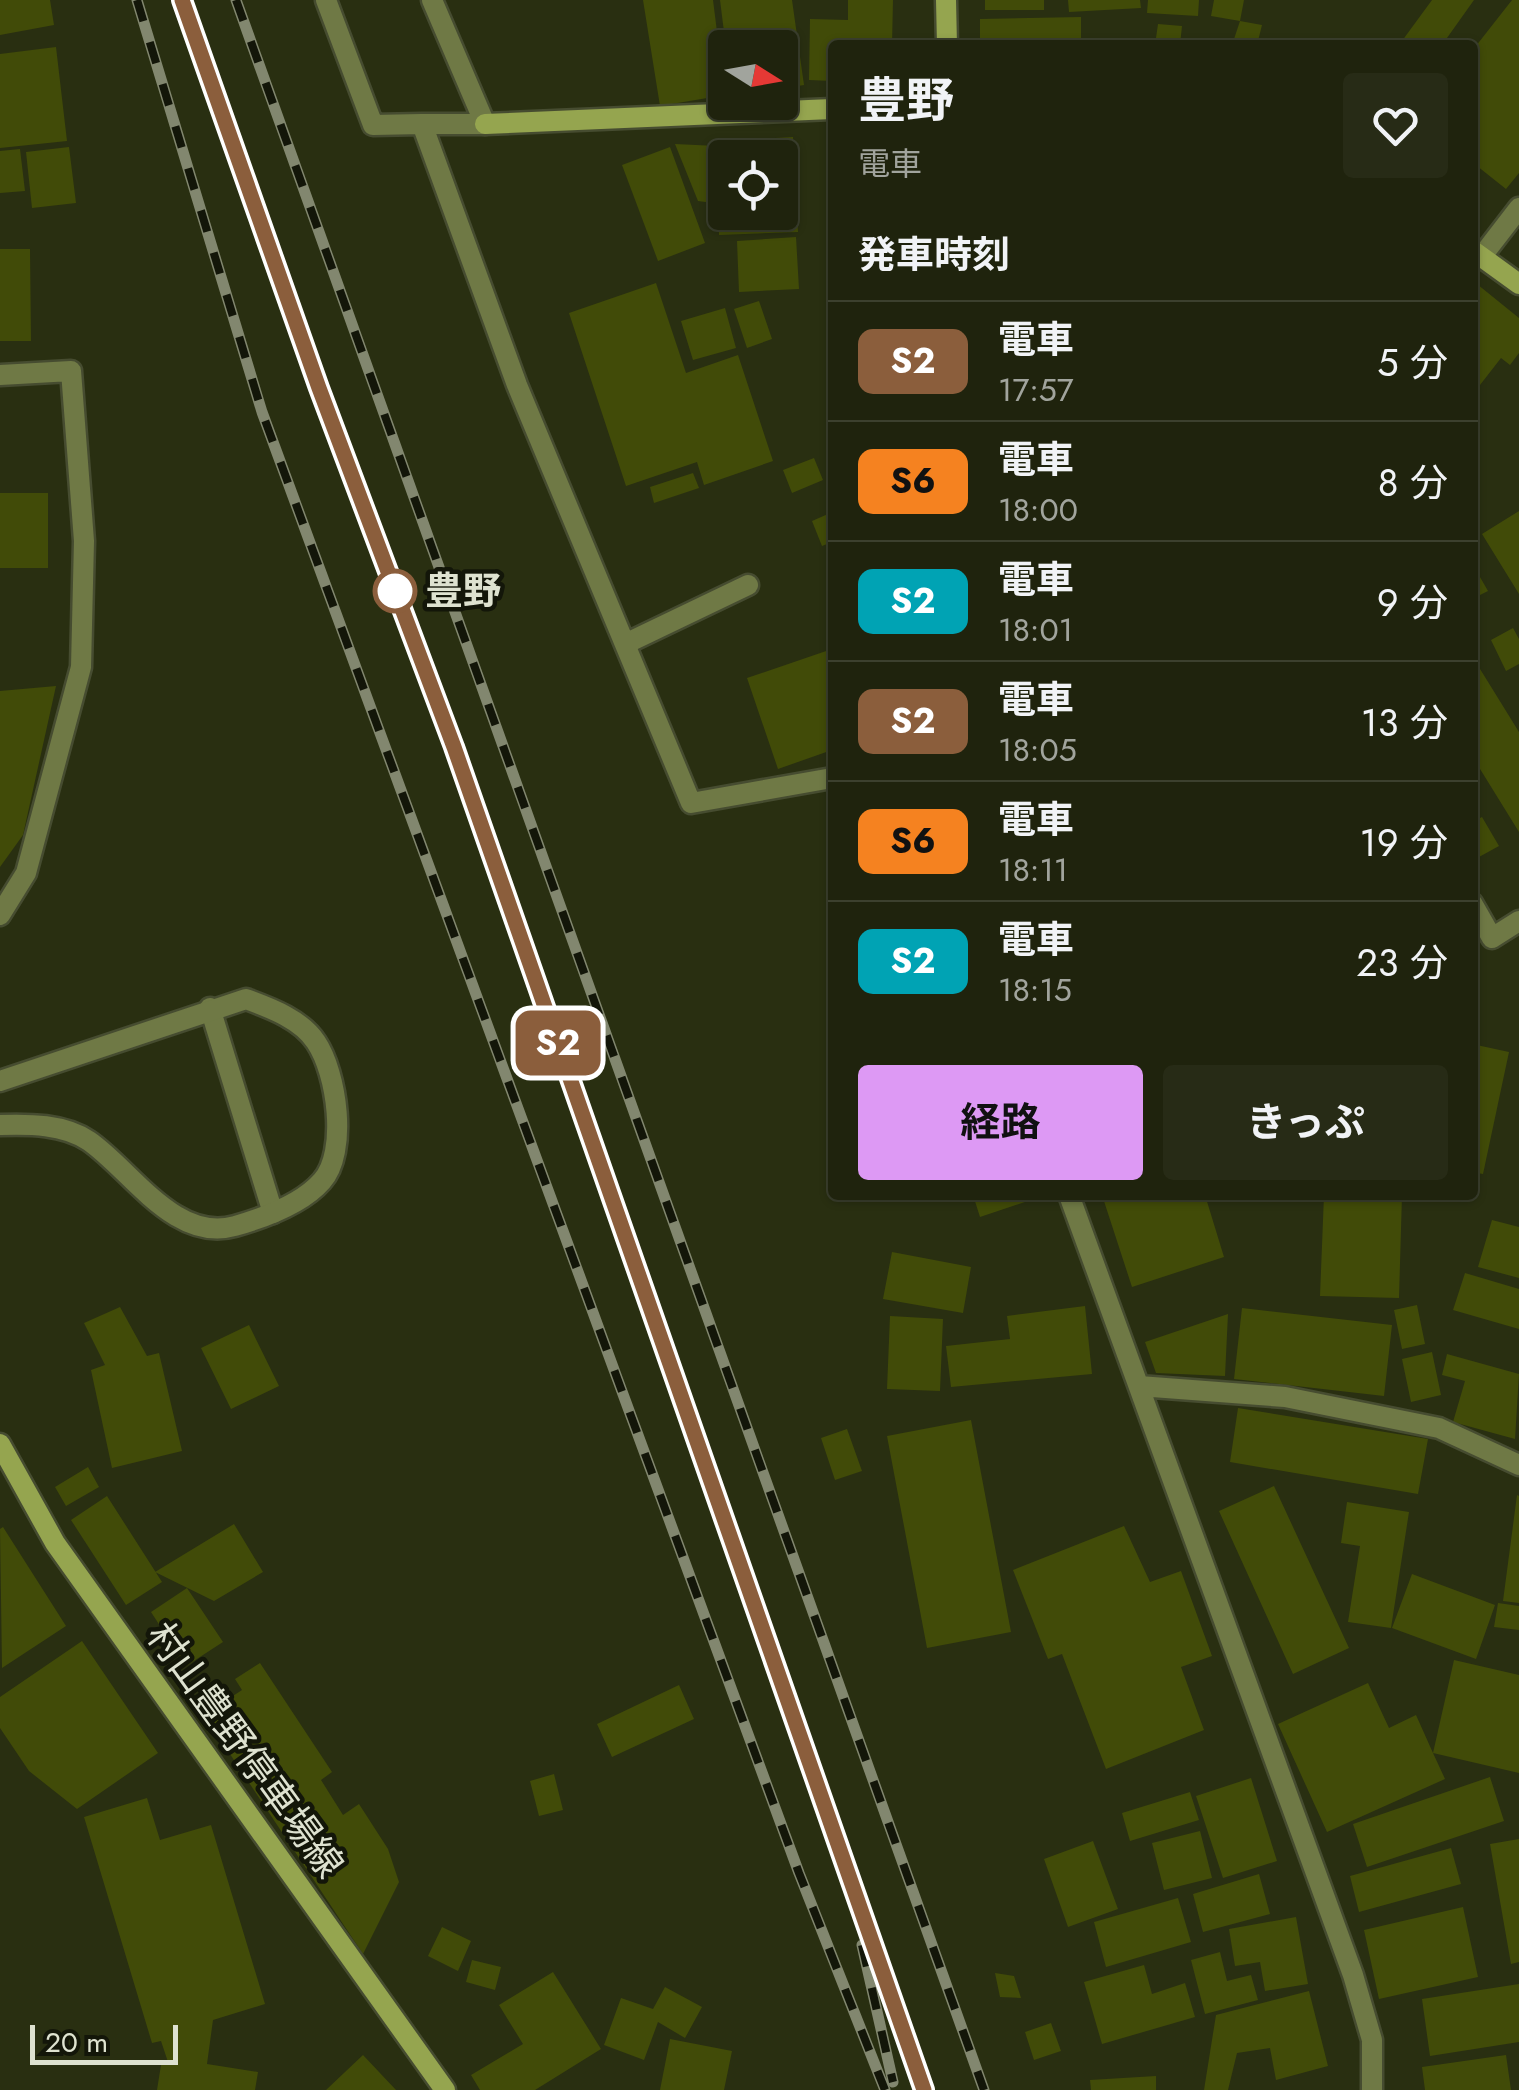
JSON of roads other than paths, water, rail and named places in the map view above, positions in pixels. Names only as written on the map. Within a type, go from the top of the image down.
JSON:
[{"type":"main road","points":[[946,0],[947,40]]},
{"type":"main road","points":[[485,124],[828,110]]},
{"type":"main road","points":[[1478,254],[1519,284]]},
{"type":"main road","name":"村山豊野停車場線","points":[[0,1444],[54,1543],[446,2090]]},
{"type":"street","points":[[326,0],[373,125],[485,124],[432,0]]},
{"type":"street","points":[[422,124],[517,385],[691,803],[828,779]]},
{"type":"street","points":[[1478,252],[1519,208]]},
{"type":"street","points":[[0,375],[71,370],[84,541],[81,667],[26,873],[0,915]]},
{"type":"street","points":[[625,644],[748,585]]},
{"type":"street","points":[[1478,913],[1492,938],[1519,921]]},
{"type":"street","points":[[0,1081],[246,998],[284,1013],[316,1041],[330,1076],[340,1134],[324,1180],[274,1213],[229,1228],[182,1221],[86,1139],[38,1124],[0,1125]]},
{"type":"street","points":[[210,1008],[274,1213]]},
{"type":"street","points":[[1071,1200],[1353,1975],[1372,2040],[1372,2090]]},
{"type":"street","points":[[1139,1386],[1285,1397],[1420,1424],[1519,1465]]},
{"type":"railway","points":[[137,0],[262,412],[799,1873],[885,2090]]},
{"type":"railway","points":[[182,0],[319,388],[454,747],[924,2090]]},
{"type":"railway","points":[[236,0],[984,2090]]},
{"type":"railway","points":[[862,1945],[893,2082]]},
{"type":"train","name":"S2","points":[[182,0],[319,388],[454,747],[924,2090]]},
{"type":"place","name":"豊野","points":[[395,591]]}]
